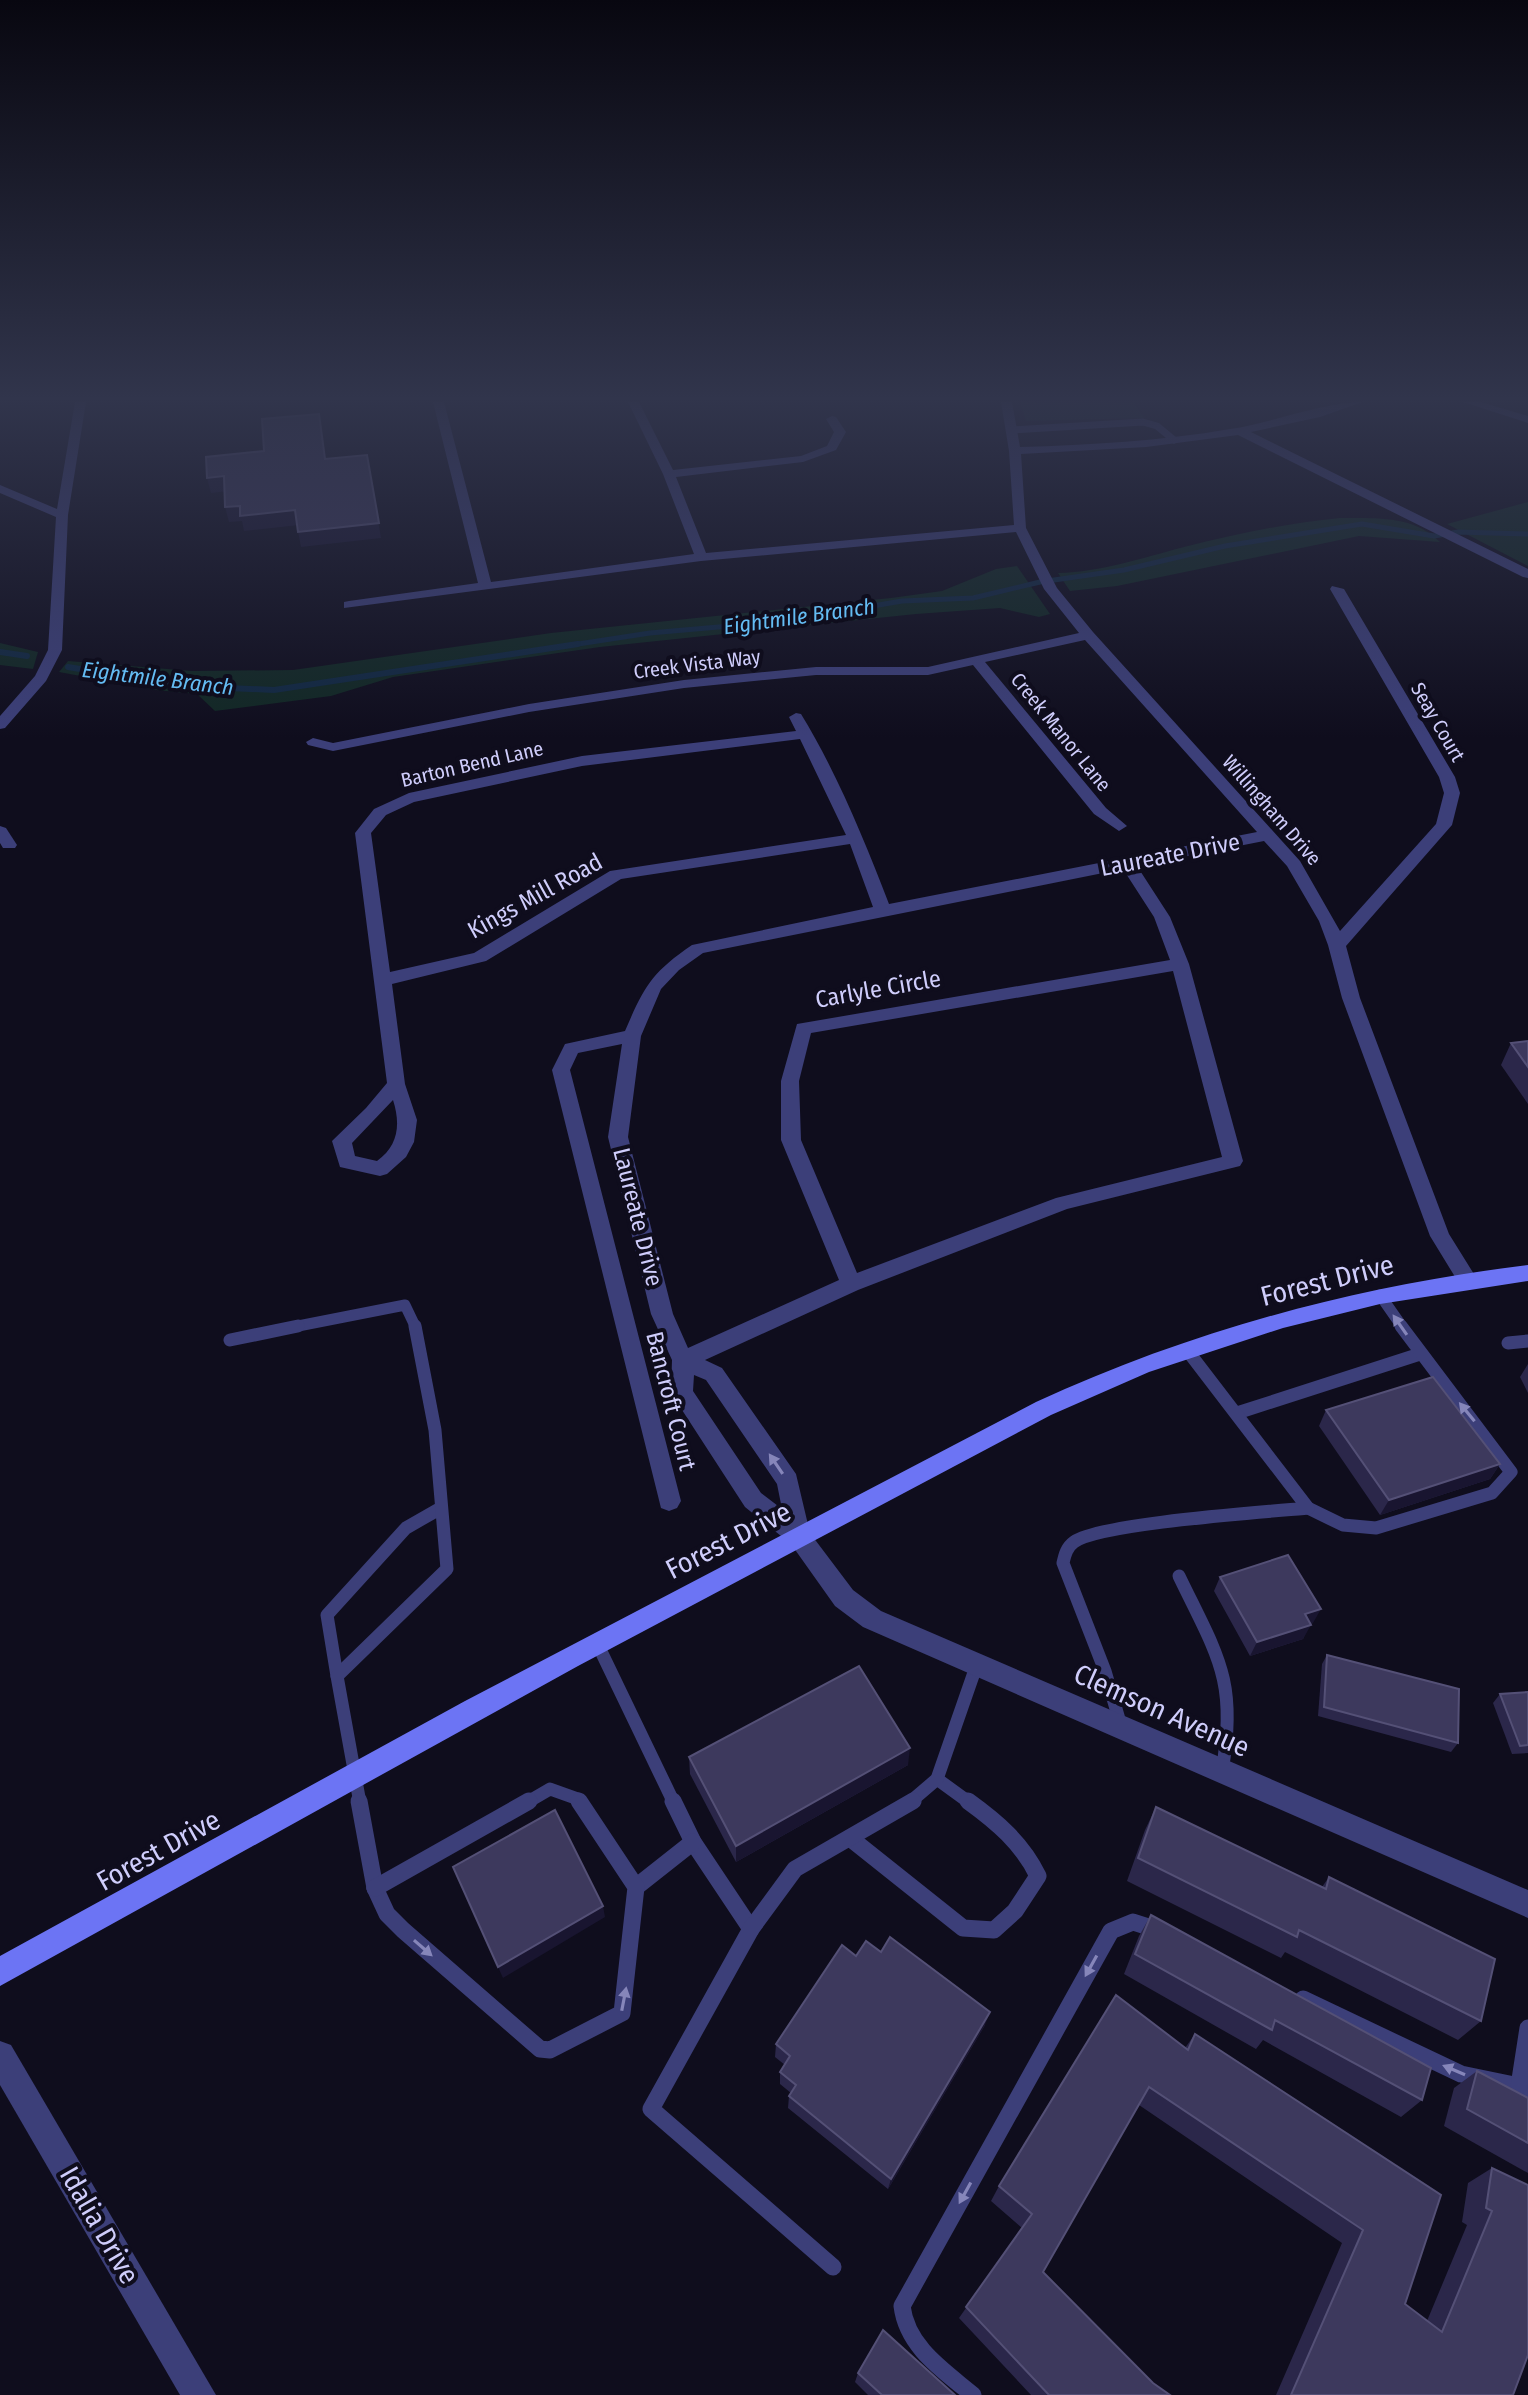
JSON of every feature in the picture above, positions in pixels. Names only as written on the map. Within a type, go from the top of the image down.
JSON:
[{"type":"main road","name":"Forest Drive","points":[[0,1972],[596,1642],[1049,1406],[1187,1350],[1269,1324],[1380,1295],[1467,1279],[1528,1273]]},
{"type":"street","points":[[0,725],[41,678],[53,657],[62,515],[59,514]]},
{"type":"street","points":[[467,514],[485,585]]},
{"type":"street","points":[[684,514],[701,557]]},
{"type":"street","name":"Willingham Drive","points":[[1019,514],[1020,528],[1051,589],[1088,635],[1294,864],[1314,895],[1337,945],[1351,998],[1440,1236],[1467,1279]]},
{"type":"street","points":[[1408,514],[1528,574]]},
{"type":"street","points":[[349,605],[701,557],[1020,528]]},
{"type":"street","name":"Seay Court","points":[[1337,589],[1447,777],[1452,793],[1444,825],[1337,945]]},
{"type":"street","name":"Creek Vista Way","points":[[313,742],[333,747],[529,708],[684,684],[816,671],[916,672],[1088,635]]},
{"type":"street","name":"Creek Manor Lane","points":[[976,660],[1100,811],[1119,826]]},
{"type":"street","points":[[796,717],[856,838],[882,908]]},
{"type":"street","name":"Barton Bend Lane","points":[[396,1084],[373,1113],[342,1141],[347,1162],[380,1169],[396,1159],[406,1144],[404,1100],[396,1084],[363,833],[380,812],[409,798],[582,761],[806,734]]},
{"type":"street","name":"Laureate Drive","points":[[799,1537],[753,1500],[682,1393],[683,1360],[662,1314],[618,1137],[632,1036],[653,987],[673,966],[698,949],[882,908],[1128,864],[1268,835]]},
{"type":"street","name":"Kings Mill Road","points":[[381,980],[480,957],[616,875],[856,838]]},
{"type":"street","points":[[683,1360],[851,1284],[1063,1203],[1233,1161],[1180,964],[1162,917],[1128,864]]},
{"type":"street","name":"Carlyle Circle","points":[[851,1284],[791,1140],[790,1081],[803,1028],[1180,964]]},
{"type":"street","name":"Bancroft Court","points":[[632,1036],[571,1048],[561,1070],[669,1501]]},
{"type":"street","points":[[683,1360],[714,1374],[788,1481],[799,1537]]},
{"type":"street","name":"Clemson Avenue","points":[[799,1537],[844,1598],[872,1619],[1528,1904]]},
{"type":"street","name":"Idalia Drive","points":[[0,2056],[199,2395]]},
{"type":"lane","points":[[1187,1350],[1308,1508],[1343,1525],[1376,1528],[1492,1493],[1511,1472],[1420,1354],[1380,1295]]},
{"type":"lane","points":[[230,1340],[405,1305],[414,1316],[429,1392],[447,1569],[337,1676]]},
{"type":"lane","points":[[1508,1343],[1528,1341]]},
{"type":"lane","points":[[1237,1413],[1420,1354]]},
{"type":"lane","points":[[375,1888],[550,1789],[578,1799],[636,1887],[622,2013],[546,2050],[540,2049],[403,1930],[387,1914],[375,1888],[327,1615],[406,1528],[441,1508]]},
{"type":"lane","points":[[1121,1727],[1105,1671],[1063,1563],[1066,1551],[1076,1540],[1129,1527],[1308,1508]]},
{"type":"lane","points":[[1179,1576],[1223,1671],[1229,1701],[1229,1730],[1222,1771]]},
{"type":"lane","points":[[596,1642],[693,1842],[751,1929]]},
{"type":"lane","points":[[833,2267],[651,2109],[751,1929],[795,1869],[914,1800],[937,1779],[977,1664]]},
{"type":"lane","points":[[850,1838],[963,1928],[994,1930],[1015,1911],[1038,1876],[1030,1854],[937,1779]]},
{"type":"lane","points":[[636,1887],[693,1842]]},
{"type":"lane","points":[[973,2395],[909,2335],[902,2320],[902,2306],[1111,1931],[1123,1922],[1135,1920],[1173,1937]]},
{"type":"lane","points":[[1289,1992],[1461,2074],[1523,2089],[1528,2028]]},
{"type":"green space","points":[[1485,514],[1528,514],[1528,566],[1447,524]]},
{"type":"green space","points":[[1340,518],[1380,518],[1406,523],[1430,533],[1440,542],[1359,536],[1117,586],[1070,591],[1058,573],[1106,567],[1203,542]]},
{"type":"green space","points":[[1017,566],[1050,614],[1039,617],[1000,608],[916,614],[600,647],[393,677],[331,696],[215,711],[197,694],[156,690],[59,672],[68,661],[192,671],[293,670],[551,633],[942,591],[996,569]]},
{"type":"green space","points":[[0,643],[38,652],[33,669],[0,665]]},
{"type":"building","points":[[296,514],[377,514],[379,523],[298,532]]},
{"type":"building","points":[[1528,1041],[1528,1067],[1511,1043]]},
{"type":"building","points":[[1433,1377],[1500,1464],[1389,1500],[1326,1410]]},
{"type":"building","points":[[1288,1555],[1321,1609],[1305,1614],[1311,1625],[1257,1642],[1220,1577]]},
{"type":"building","points":[[1327,1655],[1459,1689],[1458,1743],[1324,1707]]},
{"type":"building","points":[[859,1666],[910,1748],[736,1846],[689,1757]]},
{"type":"building","points":[[1528,1692],[1528,1745],[1520,1746],[1500,1694]]},
{"type":"building","points":[[1156,1807],[1326,1889],[1329,1877],[1495,1959],[1481,2021],[1299,1930],[1297,1937],[1138,1858]]},
{"type":"building","points":[[555,1810],[603,1906],[498,1967],[453,1867]]},
{"type":"building","points":[[1151,1915],[1431,2068],[1422,2100],[1275,2020],[1272,2030],[1135,1954]]},
{"type":"building","points":[[890,1937],[990,2012],[891,2179],[789,2096],[796,2085],[780,2072],[790,2056],[776,2044],[842,1945],[856,1956],[866,1941],[881,1952]]},
{"type":"building","points":[[1116,1995],[1188,2050],[1195,2034],[1441,2195],[1405,2304],[1442,2332],[1492,2211],[1486,2208],[1492,2168],[1528,2185],[1528,2355],[1513,2395],[1291,2395],[1363,2230],[1149,2087],[1043,2272],[1153,2383],[1170,2395],[1049,2395],[966,2307],[1032,2214],[999,2186]]},
{"type":"building","points":[[1477,2071],[1528,2098],[1528,2143],[1467,2109]]},
{"type":"building","points":[[883,2330],[955,2395],[882,2395],[858,2373]]},
{"type":"waterway","name":"Eightmile Branch","points":[[565,646],[650,633],[786,621],[902,601],[973,598],[1040,582],[1124,570],[1225,546],[1362,524],[1434,536],[1458,532],[1528,534]]},
{"type":"waterway","name":"Eightmile Branch","points":[[68,667],[183,686],[274,690],[578,644]]},
{"type":"waterway","name":"Eightmile Branch","points":[[0,652],[27,656]]}]
